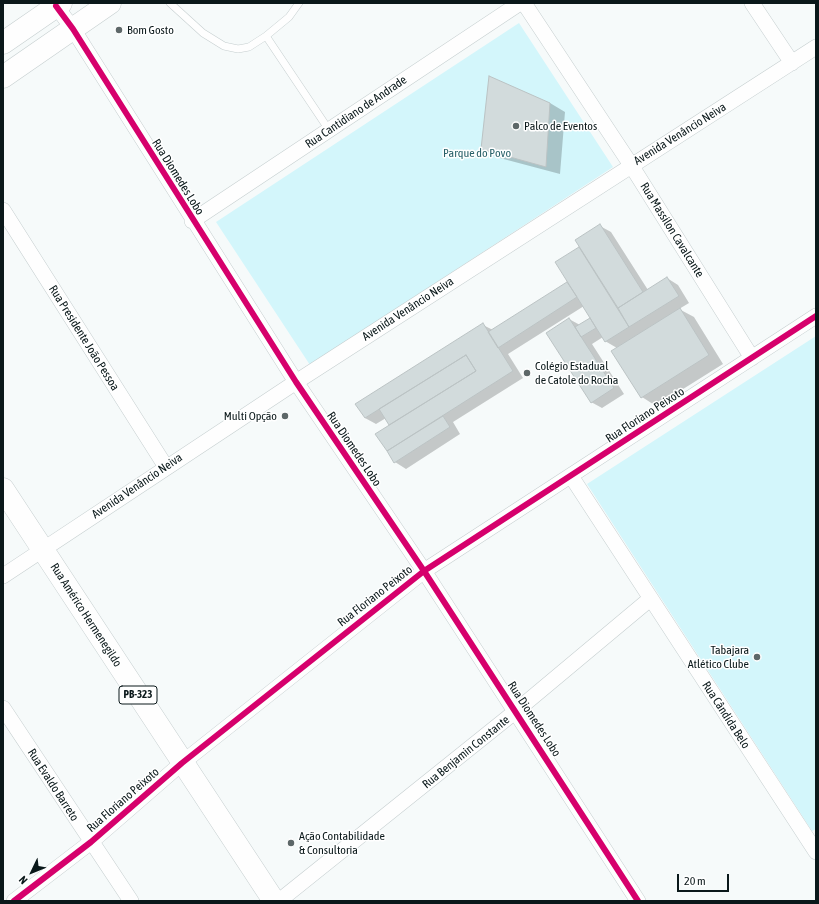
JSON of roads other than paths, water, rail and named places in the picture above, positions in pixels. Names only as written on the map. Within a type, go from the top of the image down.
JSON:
[{"type":"main road","points":[[3,77],[110,3]]},
{"type":"main road","points":[[3,43],[58,4]]},
{"type":"main road","name":"Rua Américo Hermenegildo","points":[[3,489],[274,901]]},
{"type":"street","name":"Rua Cantidiano de Andrade","points":[[192,221],[520,3]]},
{"type":"street","name":"Rua Massilon Cavalcante","points":[[524,3],[631,165],[752,358]]},
{"type":"street","points":[[752,3],[792,63]]},
{"type":"street","name":"Rua Diomedes Lobo","points":[[58,4],[192,221],[296,382],[424,571],[638,901]]},
{"type":"street","name":"Avenida Venâncio Neiva","points":[[3,576],[296,382],[816,47]]},
{"type":"street","name":"Rua Presidente João Pessoa","points":[[3,210],[166,467]]},
{"type":"street","name":"Rua Floriano Peixoto","points":[[14,901],[91,842],[182,763],[424,571],[816,316]]},
{"type":"street","name":"Rua Cândida Belo","points":[[571,476],[816,852]]},
{"type":"street","name":"Rua Benjamin Constante","points":[[279,901],[516,712],[650,599]]},
{"type":"street","name":"Rua Evaldo Barreto","points":[[3,708],[131,901]]},
{"type":"lane","points":[[170,3],[203,33],[224,46],[238,49],[249,48],[266,36],[289,17],[299,3]]},
{"type":"lane","points":[[266,36],[329,130]]},
{"type":"place","name":"Bom Gosto","points":[[119,30]]},
{"type":"place","name":"Palco de Eventos","points":[[516,126]]},
{"type":"place","name":"Colégio Estadual de Catole do Rocha","points":[[527,373]]},
{"type":"place","name":"Multi Opção","points":[[285,416]]},
{"type":"place","name":"Tabajara Atlético Clube","points":[[757,657]]},
{"type":"place","name":"Ação Contabilidade & Consultoria","points":[[291,843]]},
{"type":"park label","name":"Parque do Povo","points":[[477,153]]}]
